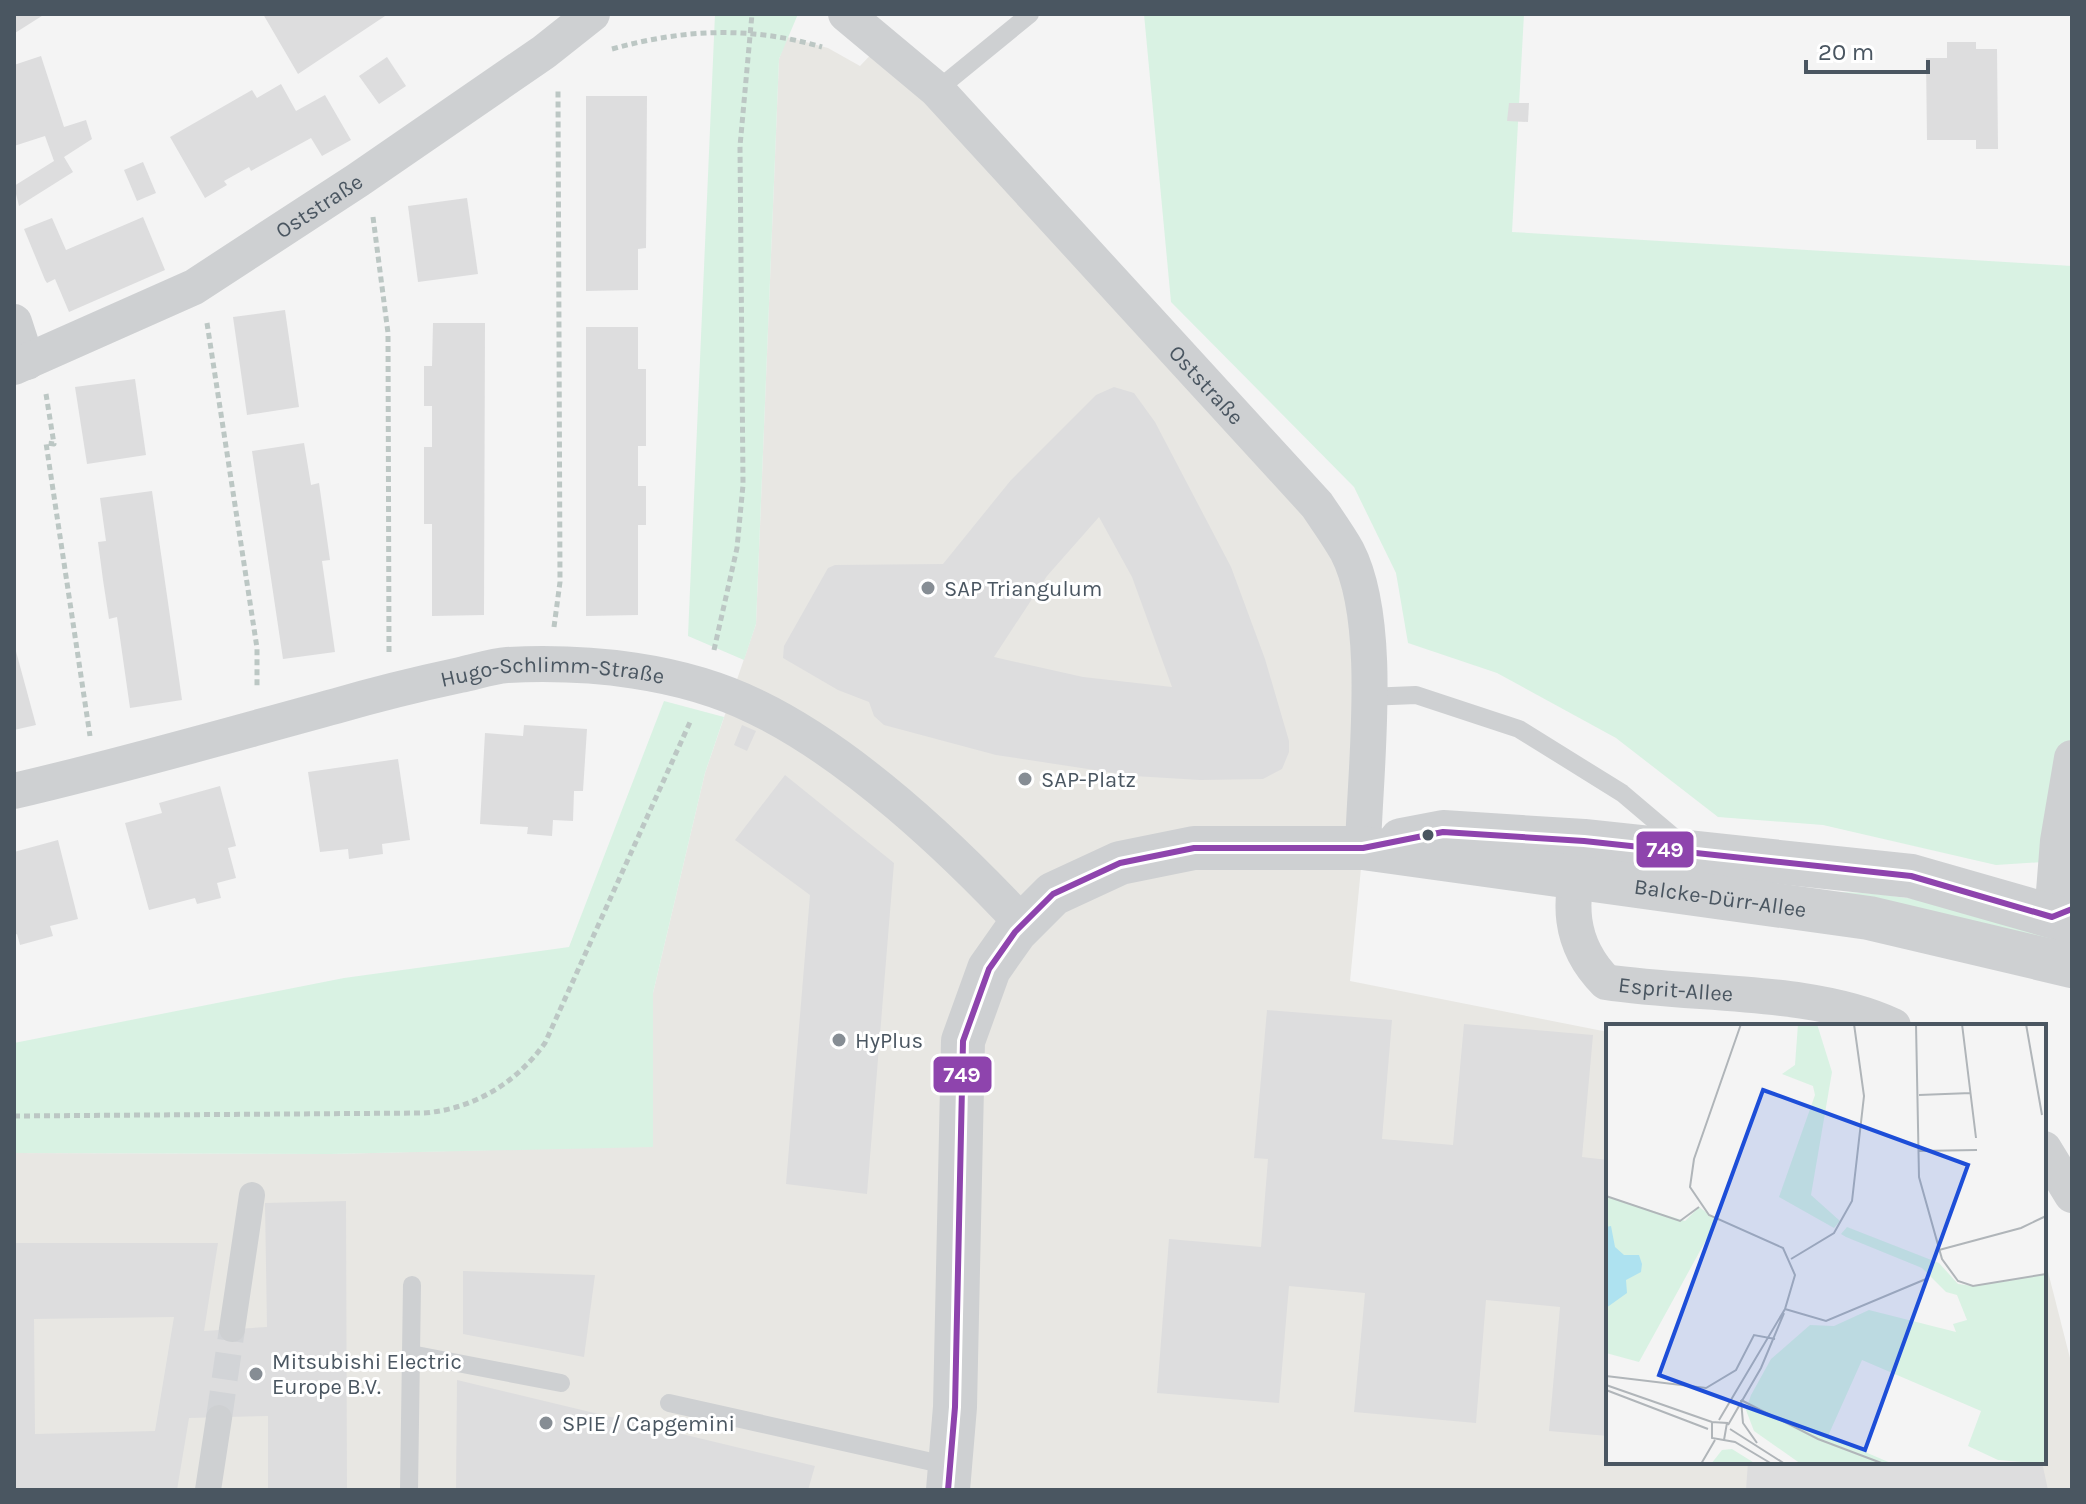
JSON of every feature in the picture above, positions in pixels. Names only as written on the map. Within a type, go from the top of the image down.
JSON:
[{"type":"street","name":"Oststraße","points":[[25,362],[194,287],[358,180],[544,52],[592,14]]},
{"type":"street","name":"Oststraße","points":[[846,14],[937,90],[1317,505],[1348,553],[1361,591],[1367,642],[1363,848]]},
{"type":"street","points":[[14,322],[25,362]]},
{"type":"street","name":"Hugo-Schlimm-Straße","points":[[14,791],[393,690],[505,665],[574,665],[641,672],[705,687],[756,706],[804,735],[859,775],[961,860],[1023,924]]},
{"type":"street","points":[[2065,916],[2058,841],[2072,758]]},
{"type":"street","name":"Balcke-Dürr-Allee","points":[[949,1478],[955,1407],[963,1041],[989,969],[1023,924],[1053,894],[1120,863],[1194,848],[1363,848],[1448,863],[1696,855],[1799,862],[1911,876],[2065,916]]},
{"type":"street","name":"Balcke-Dürr-Allee","points":[[1580,859],[1869,918],[2072,966]]},
{"type":"street","name":"Esprit-Allee","points":[[1580,859],[1574,927],[1587,963],[1606,982],[1819,1004],[1874,1017],[1889,1024]]},
{"type":"street","points":[[2046,1152],[2072,1195]]},
{"type":"street","points":[[232,1329],[252,1195]]},
{"type":"street","points":[[208,1490],[219,1418]]},
{"type":"lane","points":[[937,90],[1030,14]]},
{"type":"lane","points":[[1367,697],[1416,695],[1519,729],[1622,793],[1696,855]]},
{"type":"lane","points":[[409,1490],[412,1285]]},
{"type":"lane","points":[[411,1354],[561,1383]]},
{"type":"lane","points":[[669,1403],[949,1478]]},
{"type":"path","points":[[14,1116],[424,1113],[462,1106],[513,1078],[531,1061],[558,1018],[705,687],[737,548],[743,485],[740,146],[752,14]]},
{"type":"path","points":[[604,52],[694,32],[750,32],[787,37],[828,48]]},
{"type":"path","points":[[544,52],[558,67],[560,582],[553,632]]},
{"type":"path","points":[[358,180],[371,206],[388,333],[389,658]]},
{"type":"path","points":[[194,287],[208,326],[257,648],[257,690]]},
{"type":"path","points":[[25,362],[43,378],[54,444],[46,443],[91,746]]},
{"type":"shaded area","points":[[787,37],[828,48],[860,66],[881,44],[1348,553],[1363,848],[1350,981],[1606,1032],[1606,1464],[2046,1464],[2046,1264],[2072,1366],[2072,1490],[14,1490],[14,1153],[330,1154],[653,1146],[653,993],[705,773],[756,624],[779,59]]},
{"type":"green space","points":[[715,14],[798,14],[779,59],[756,624],[744,660],[688,636]]},
{"type":"green space","points":[[1144,14],[1524,14],[1512,232],[2072,266],[2072,860],[1996,865],[1823,825],[1718,817],[1616,738],[1497,673],[1408,643],[1396,573],[1354,487],[1171,302]]},
{"type":"green space","points":[[664,701],[724,717],[705,773],[653,993],[653,1147],[330,1154],[14,1153],[14,1043],[344,978],[569,947]]},
{"type":"green space","points":[[1824,892],[1888,895],[1950,906],[2072,940],[2072,956]]},
{"type":"building","points":[[14,14],[45,14],[15,33]]},
{"type":"building","points":[[263,14],[388,14],[298,74]]},
{"type":"building","points":[[1947,42],[1976,42],[1976,49],[1997,49],[1998,149],[1976,149],[1976,140],[1927,140],[1926,58],[1947,58]]},
{"type":"building","points":[[41,56],[64,127],[86,120],[92,139],[64,157],[73,172],[19,206],[14,186],[54,161],[45,136],[14,146],[14,65]]},
{"type":"building","points":[[387,57],[406,86],[379,104],[359,76]]},
{"type":"building","points":[[281,84],[296,111],[325,95],[351,140],[322,156],[311,138],[251,171],[249,167],[224,181],[227,185],[205,198],[170,137],[252,90],[257,98]]},
{"type":"building","points":[[586,96],[647,96],[646,248],[638,249],[638,290],[586,291]]},
{"type":"building","points":[[1509,103],[1529,103],[1528,122],[1507,121]]},
{"type":"building","points":[[143,162],[156,193],[137,201],[124,170]]},
{"type":"building","points":[[467,198],[478,274],[418,282],[408,206]]},
{"type":"building","points":[[143,217],[165,270],[69,312],[55,279],[47,283],[45,280],[24,229],[52,218],[66,250]]},
{"type":"building","points":[[285,310],[299,407],[247,415],[233,317]]},
{"type":"building","points":[[433,323],[485,323],[484,615],[432,616],[432,524],[424,524],[424,447],[432,447],[432,406],[424,406],[424,366],[432,366]]},
{"type":"building","points":[[586,327],[638,327],[638,369],[646,369],[646,446],[638,446],[638,486],[646,486],[646,525],[638,525],[638,615],[586,616]]},
{"type":"building","points":[[135,379],[146,455],[87,464],[75,387]]},
{"type":"building","name":"SAP Triangulum","points":[[1114,387],[1134,393],[1155,422],[1231,567],[1265,659],[1289,741],[1289,752],[1282,769],[1263,779],[1200,780],[1134,776],[996,755],[884,725],[874,716],[869,702],[838,690],[783,658],[784,646],[828,568],[835,565],[943,564],[1011,480],[1096,395]],"holes":[[[1099,517],[1132,577],[1172,687],[1083,677],[994,657],[1047,576]]]},
{"type":"building","points":[[304,443],[311,485],[319,483],[330,560],[322,561],[335,652],[283,659],[252,451]]},
{"type":"building","points":[[152,491],[182,700],[130,708],[117,617],[109,619],[103,580],[98,542],[106,541],[100,498]]},
{"type":"building","points":[[14,644],[36,725],[14,730]]},
{"type":"building","points":[[524,725],[587,729],[583,791],[574,791],[573,821],[553,820],[552,836],[527,834],[528,827],[480,824],[485,733],[523,736]]},
{"type":"building","points":[[742,725],[756,731],[747,751],[734,745]]},
{"type":"building","points":[[398,759],[410,840],[382,844],[383,854],[349,859],[348,849],[320,852],[308,772]]},
{"type":"building","name":"HyPlus","points":[[785,775],[894,863],[867,1194],[786,1184],[810,895],[735,840]]},
{"type":"building","points":[[220,786],[236,846],[228,848],[236,878],[217,883],[221,898],[197,904],[195,898],[149,910],[125,823],[162,813],[159,803]]},
{"type":"building","points":[[58,840],[78,919],[50,926],[53,936],[20,945],[17,934],[14,935],[14,852]]},
{"type":"building","points":[[1267,1010],[1392,1020],[1382,1139],[1453,1145],[1464,1024],[1593,1035],[1582,1157],[1606,1160],[1606,1436],[1549,1431],[1560,1307],[1486,1300],[1476,1423],[1354,1412],[1365,1293],[1289,1286],[1279,1403],[1157,1393],[1169,1239],[1261,1247],[1268,1159],[1254,1158]]},
{"type":"building","name":"Mitsubishi Electric Europe B.V.","points":[[346,1201],[347,1490],[268,1490],[268,1416],[189,1418],[177,1490],[14,1490],[14,1243],[218,1243],[204,1331],[267,1327],[265,1203]],"holes":[[[174,1317],[155,1431],[35,1434],[34,1319]]]},
{"type":"building","points":[[463,1271],[595,1275],[584,1357],[463,1334]]},
{"type":"building","name":"SPIE / Capgemini","points":[[457,1380],[815,1466],[808,1490],[456,1490]]},
{"type":"building","points":[[1748,1464],[2042,1464],[2048,1490],[1746,1490]]},
{"type":"tunnel","points":[[219,1418],[232,1329]]},
{"type":"transit line","name":"749","points":[[948,1490],[955,1407],[963,1041],[989,969],[1015,932],[1053,894],[1120,863],[1194,848],[1363,848],[1443,832],[1584,841],[1911,876],[2052,917],[2072,909]]},
{"type":"place","name":"SAP Triangulum","points":[[928,588]]},
{"type":"place","name":"SAP-Platz","points":[[1025,779]]},
{"type":"place","name":"HyPlus","points":[[839,1040]]},
{"type":"place","name":"Mitsubishi Electric Europe B.V.","points":[[256,1374]]},
{"type":"place","name":"SPIE / Capgemini","points":[[546,1423]]}]
